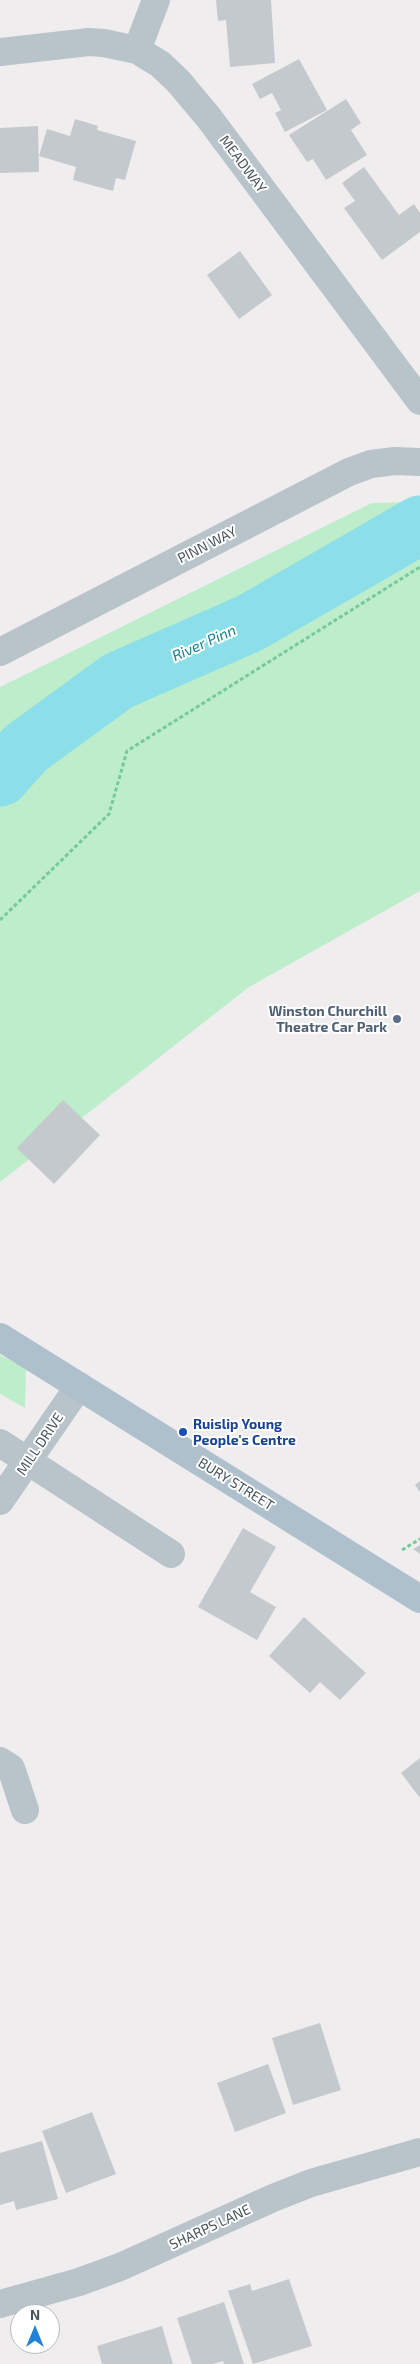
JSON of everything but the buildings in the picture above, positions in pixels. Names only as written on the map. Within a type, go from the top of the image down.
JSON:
[{"type":"main road","name":"BURY STREET","points":[[0,1338],[420,1599]]},
{"type":"street","points":[[138,50],[156,0]]},
{"type":"street","name":"MEADWAY","points":[[0,52],[88,42],[138,50],[160,64],[178,81],[210,118],[420,401]]},
{"type":"street","name":"PINN WAY","points":[[0,652],[349,472],[372,464],[395,461],[420,462]]},
{"type":"street","name":"MILL DRIVE","points":[[0,1501],[79,1386]]},
{"type":"street","points":[[0,1443],[29,1460],[171,1554]]},
{"type":"street","points":[[0,1761],[11,1768],[25,1810]]},
{"type":"street","name":"SHARPS LANE","points":[[0,2304],[79,2282],[120,2267],[273,2198],[311,2183],[420,2152]]},
{"type":"path","points":[[0,920],[109,814],[127,751],[420,567]]},
{"type":"path","points":[[402,1550],[420,1539]]},
{"type":"green space","points":[[420,502],[420,511],[245,611],[113,669],[21,736],[0,759],[0,687],[372,503]]},
{"type":"green space","points":[[420,525],[420,891],[249,987],[0,1182],[0,777],[26,748],[118,681],[250,623]]},
{"type":"green space","points":[[0,1355],[26,1368],[25,1408],[0,1394]]},
{"type":"waterway","name":"River Pinn","points":[[0,777],[26,748],[118,681],[250,623],[420,525]]},
{"type":"place","name":"Winston Churchill Theatre Car Park","points":[[397,1019]]},
{"type":"place","name":"Ruislip Young People's Centre","points":[[183,1432]]}]
